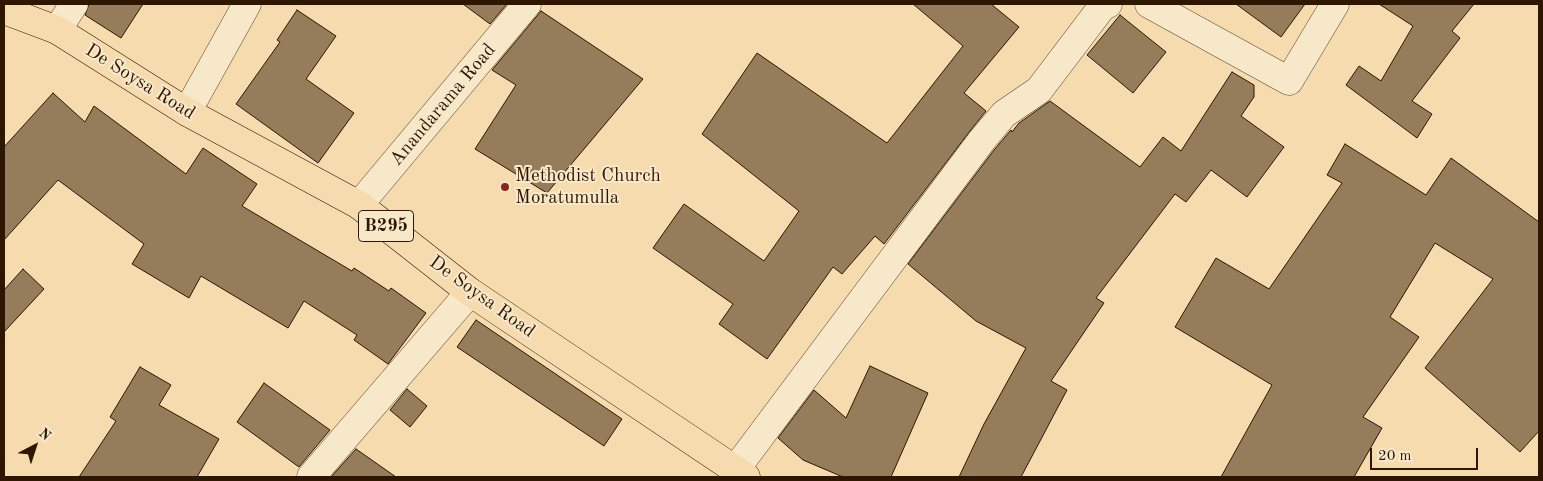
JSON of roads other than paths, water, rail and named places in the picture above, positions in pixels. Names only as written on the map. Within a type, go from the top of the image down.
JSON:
[{"type":"main road","name":"De Soysa Road","points":[[4,10],[57,30],[187,112],[359,205],[470,292],[741,474]]},
{"type":"street","points":[[57,30],[74,4]]},
{"type":"street","points":[[187,112],[248,4]]},
{"type":"street","name":"Anandarama Road","points":[[359,205],[527,4]]},
{"type":"street","points":[[741,474],[982,140],[1004,114],[1039,90],[1102,7],[1108,4]]},
{"type":"street","points":[[1149,4],[1289,81],[1335,4]]},
{"type":"street","points":[[311,477],[470,292]]},
{"type":"place","name":"Methodist Church Moratumulla","points":[[505,187]]}]
